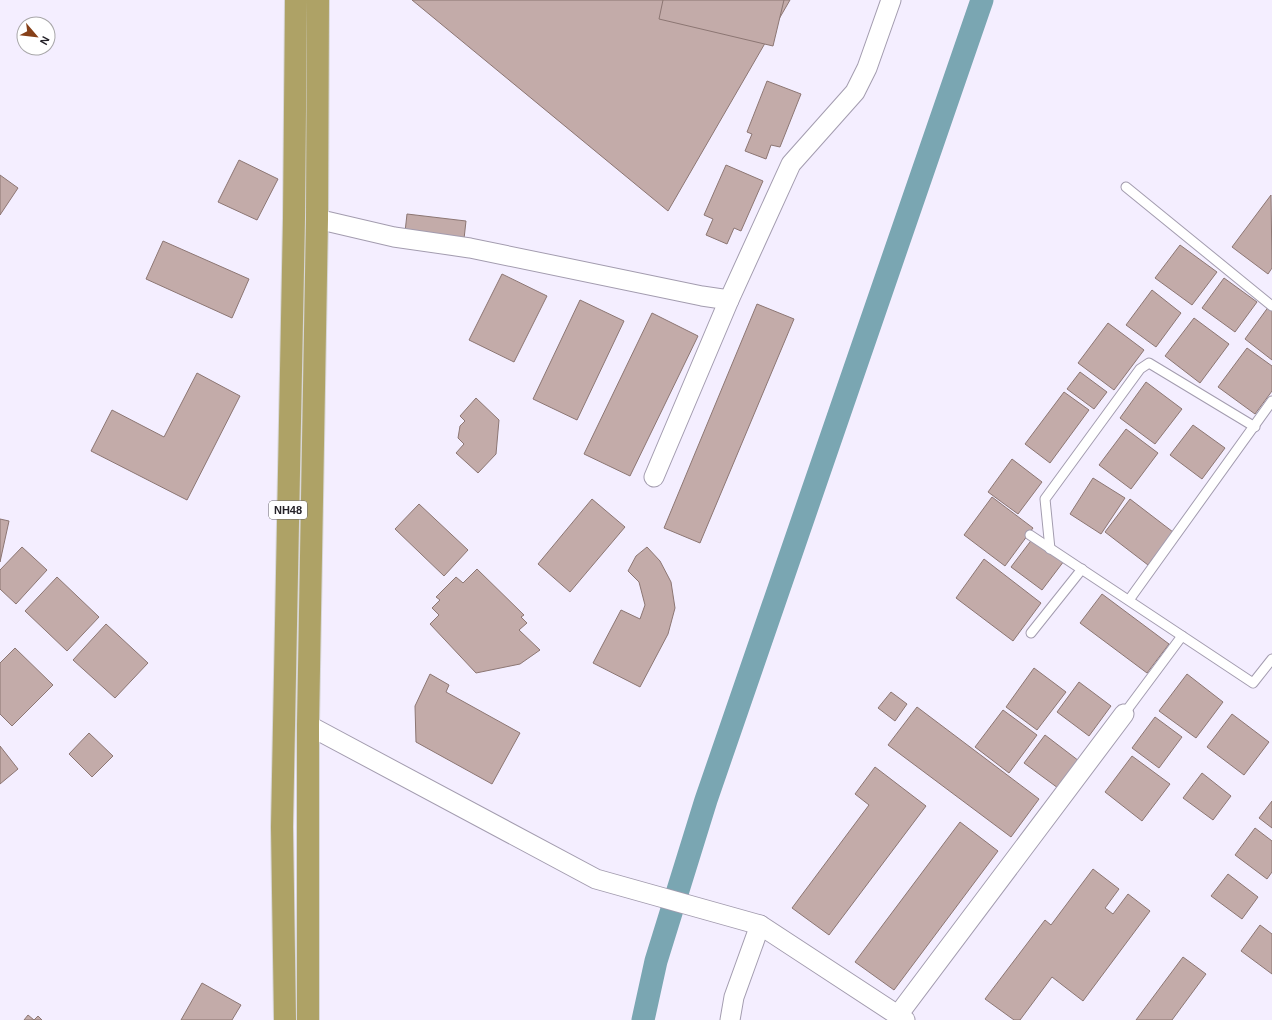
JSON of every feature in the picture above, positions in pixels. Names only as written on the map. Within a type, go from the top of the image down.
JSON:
[{"type":"highway","name":"NH48","points":[[285,1020],[282,827],[294,226],[296,0]]},
{"type":"highway","name":"NH48","points":[[308,1020],[308,725],[317,219],[318,0]]},
{"type":"street","points":[[654,477],[729,300],[791,164],[855,92],[867,68],[891,0]]},
{"type":"street","points":[[317,219],[394,237],[470,248],[702,296],[729,300]]},
{"type":"street","points":[[308,725],[596,879],[760,925],[902,1018],[1124,714]]},
{"type":"street","points":[[730,1020],[734,997],[760,925]]},
{"type":"lane","points":[[1126,187],[1271,304]]},
{"type":"lane","points":[[1050,549],[1045,499],[1140,369],[1149,363],[1255,427]]},
{"type":"lane","points":[[1129,600],[1255,427],[1272,401]]},
{"type":"lane","points":[[1030,535],[1253,683],[1272,659]]},
{"type":"lane","points":[[1031,633],[1082,570]]},
{"type":"lane","points":[[1124,714],[1182,636]]},
{"type":"building","points":[[412,0],[790,0],[668,211]]},
{"type":"building","points":[[663,0],[784,0],[773,46],[659,19]]},
{"type":"building","points":[[767,81],[801,94],[780,147],[771,145],[766,159],[745,151],[752,134],[747,132]]},
{"type":"building","points":[[239,160],[278,179],[257,220],[218,202]]},
{"type":"building","points":[[726,165],[763,181],[741,231],[734,228],[727,244],[706,235],[713,219],[704,215]]},
{"type":"building","points":[[0,175],[18,188],[0,215]]},
{"type":"building","points":[[1271,195],[1272,268],[1268,274],[1232,247]]},
{"type":"building","points":[[407,214],[466,221],[464,239],[405,232]]},
{"type":"building","points":[[163,241],[249,279],[232,318],[146,279]]},
{"type":"building","points":[[1180,245],[1217,272],[1192,305],[1155,278]]},
{"type":"building","points":[[502,274],[547,296],[514,362],[469,340]]},
{"type":"building","points":[[1224,278],[1257,302],[1235,332],[1202,308]]},
{"type":"building","points":[[1152,290],[1181,313],[1156,347],[1126,325]]},
{"type":"building","points":[[580,300],[624,321],[577,420],[533,399]]},
{"type":"building","points":[[757,304],[794,319],[700,543],[664,528]]},
{"type":"building","points":[[1269,306],[1272,308],[1272,360],[1245,339]]},
{"type":"building","points":[[652,313],[698,336],[630,476],[584,454]]},
{"type":"building","points":[[1194,318],[1229,344],[1200,383],[1165,356]]},
{"type":"building","points":[[1108,323],[1144,350],[1114,390],[1078,363]]},
{"type":"building","points":[[1247,348],[1272,366],[1272,391],[1255,414],[1218,387]]},
{"type":"building","points":[[1080,372],[1107,392],[1094,409],[1067,389]]},
{"type":"building","points":[[197,373],[240,396],[187,500],[91,451],[112,410],[164,437]]},
{"type":"building","points":[[1146,382],[1182,409],[1155,444],[1120,418]]},
{"type":"building","points":[[1064,392],[1089,410],[1050,463],[1025,444]]},
{"type":"building","points":[[476,398],[499,420],[496,454],[478,473],[456,453],[464,444],[458,438],[460,426],[465,421],[460,416]]},
{"type":"building","points":[[1193,425],[1225,448],[1202,479],[1170,455]]},
{"type":"building","points":[[1126,429],[1158,453],[1131,489],[1099,465]]},
{"type":"building","points":[[1012,459],[1042,482],[1018,514],[988,492]]},
{"type":"building","points":[[1093,478],[1125,498],[1101,534],[1070,514]]},
{"type":"building","points":[[992,497],[1033,528],[1005,566],[964,535]]},
{"type":"building","points":[[592,499],[625,527],[570,592],[538,564]]},
{"type":"building","points":[[1130,499],[1173,532],[1148,565],[1105,532]]},
{"type":"building","points":[[419,504],[468,550],[444,576],[395,529]]},
{"type":"building","points":[[0,519],[9,521],[0,562]]},
{"type":"building","points":[[1033,538],[1064,561],[1042,590],[1011,567]]},
{"type":"building","points":[[22,547],[47,570],[16,604],[0,589],[0,570]]},
{"type":"building","points":[[647,547],[660,561],[671,582],[675,608],[668,634],[640,687],[593,663],[621,610],[640,619],[645,605],[639,582],[628,571],[636,556]]},
{"type":"building","points":[[984,559],[1041,603],[1013,641],[956,598]]},
{"type":"building","points":[[477,569],[524,615],[521,617],[527,623],[519,630],[540,650],[520,664],[476,673],[430,624],[439,615],[432,608],[440,600],[436,597],[456,577],[463,583]]},
{"type":"building","points":[[57,577],[99,617],[67,651],[25,611]]},
{"type":"building","points":[[1102,594],[1169,644],[1147,673],[1080,623]]},
{"type":"building","points":[[106,624],[148,663],[115,698],[73,660]]},
{"type":"building","points":[[15,648],[53,685],[12,726],[0,714],[0,663]]},
{"type":"building","points":[[1034,668],[1066,692],[1037,730],[1006,707]]},
{"type":"building","points":[[430,674],[449,685],[446,692],[520,733],[492,784],[416,742],[415,706]]},
{"type":"building","points":[[1187,674],[1223,702],[1196,738],[1159,711]]},
{"type":"building","points":[[1079,682],[1111,706],[1089,736],[1057,712]]},
{"type":"building","points":[[891,692],[907,704],[895,721],[878,708]]},
{"type":"building","points":[[917,707],[1039,799],[1011,837],[888,745]]},
{"type":"building","points":[[1003,710],[1037,735],[1009,773],[975,747]]},
{"type":"building","points":[[1232,714],[1269,742],[1244,775],[1207,747]]},
{"type":"building","points":[[1155,717],[1182,737],[1159,768],[1132,748]]},
{"type":"building","points":[[89,733],[113,756],[92,777],[69,754]]},
{"type":"building","points":[[1045,735],[1079,761],[1058,788],[1024,763]]},
{"type":"building","points":[[0,746],[18,769],[0,784]]},
{"type":"building","points":[[1132,756],[1170,784],[1142,821],[1105,792]]},
{"type":"building","points":[[875,767],[926,806],[829,935],[792,908],[869,805],[855,794]]},
{"type":"building","points":[[1202,773],[1231,796],[1213,820],[1183,798]]},
{"type":"building","points":[[1272,801],[1272,828],[1259,818]]},
{"type":"building","points":[[960,822],[998,851],[894,990],[855,962]]},
{"type":"building","points":[[1255,828],[1272,841],[1272,872],[1267,879],[1235,855]]},
{"type":"building","points":[[1093,869],[1119,889],[1105,908],[1113,914],[1128,894],[1150,911],[1083,1001],[1052,977],[1020,1020],[1014,1020],[985,999],[1045,920],[1051,925]]},
{"type":"building","points":[[1228,874],[1258,897],[1242,919],[1211,896]]},
{"type":"building","points":[[1260,925],[1272,934],[1272,974],[1241,951]]},
{"type":"building","points":[[1183,957],[1206,974],[1172,1020],[1136,1020]]},
{"type":"building","points":[[202,983],[241,1005],[232,1020],[181,1020]]},
{"type":"building","points":[[28,1015],[34,1020],[24,1020]]},
{"type":"building","points":[[38,1016],[42,1020],[34,1020]]},
{"type":"waterway","points":[[643,1020],[656,961],[706,800],[982,0]]}]
